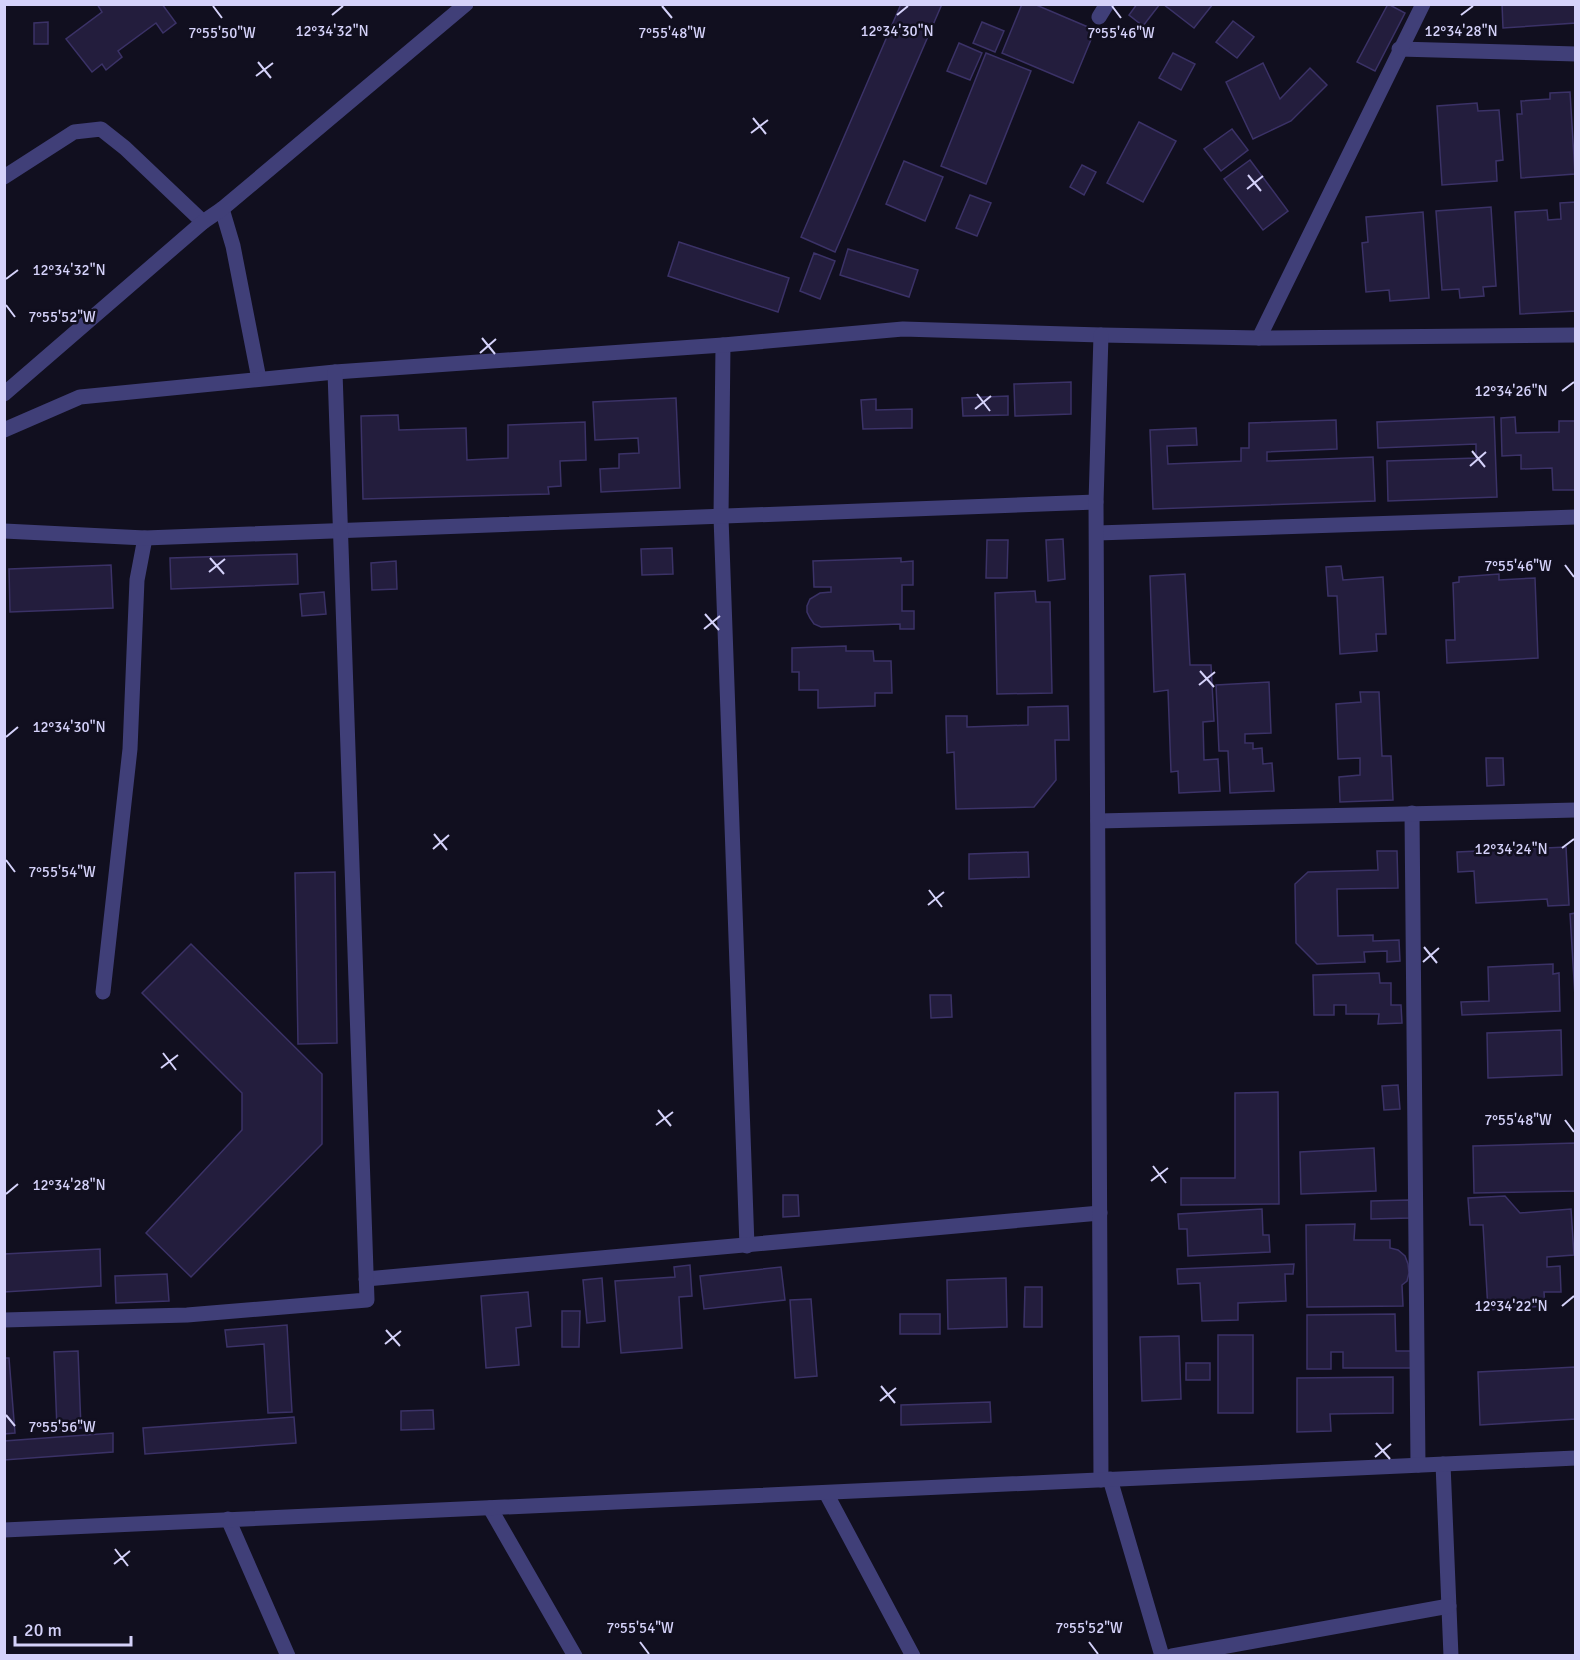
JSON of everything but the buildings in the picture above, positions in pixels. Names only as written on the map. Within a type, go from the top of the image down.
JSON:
[{"type":"street","points":[[4,394],[203,222],[222,209],[466,4]]},
{"type":"street","points":[[1259,338],[1423,4]]},
{"type":"street","points":[[1399,50],[1575,54]]},
{"type":"street","points":[[4,177],[74,132],[101,129],[125,148],[203,222]]},
{"type":"street","points":[[222,209],[233,246],[259,379]]},
{"type":"street","points":[[4,430],[80,397],[335,372],[723,345],[903,329],[1259,338],[1575,335]]},
{"type":"street","points":[[1101,335],[1096,502],[1100,1213],[1105,1480],[1162,1656]]},
{"type":"street","points":[[723,345],[721,517],[747,1246]]},
{"type":"street","points":[[4,1320],[187,1315],[367,1300],[335,372]]},
{"type":"street","points":[[4,531],[145,538],[1096,502]]},
{"type":"street","points":[[1097,533],[1575,517]]},
{"type":"street","points":[[103,992],[130,749],[137,579],[145,538]]},
{"type":"street","points":[[1098,820],[1575,810]]},
{"type":"street","points":[[1412,813],[1418,1465]]},
{"type":"street","points":[[366,1280],[1100,1213]]},
{"type":"street","points":[[4,1530],[1575,1458]]},
{"type":"street","points":[[1443,1464],[1451,1656]]},
{"type":"street","points":[[826,1492],[913,1656]]},
{"type":"street","points":[[490,1508],[575,1656]]},
{"type":"street","points":[[228,1520],[288,1656]]},
{"type":"street","points":[[1172,1656],[1449,1606]]}]
